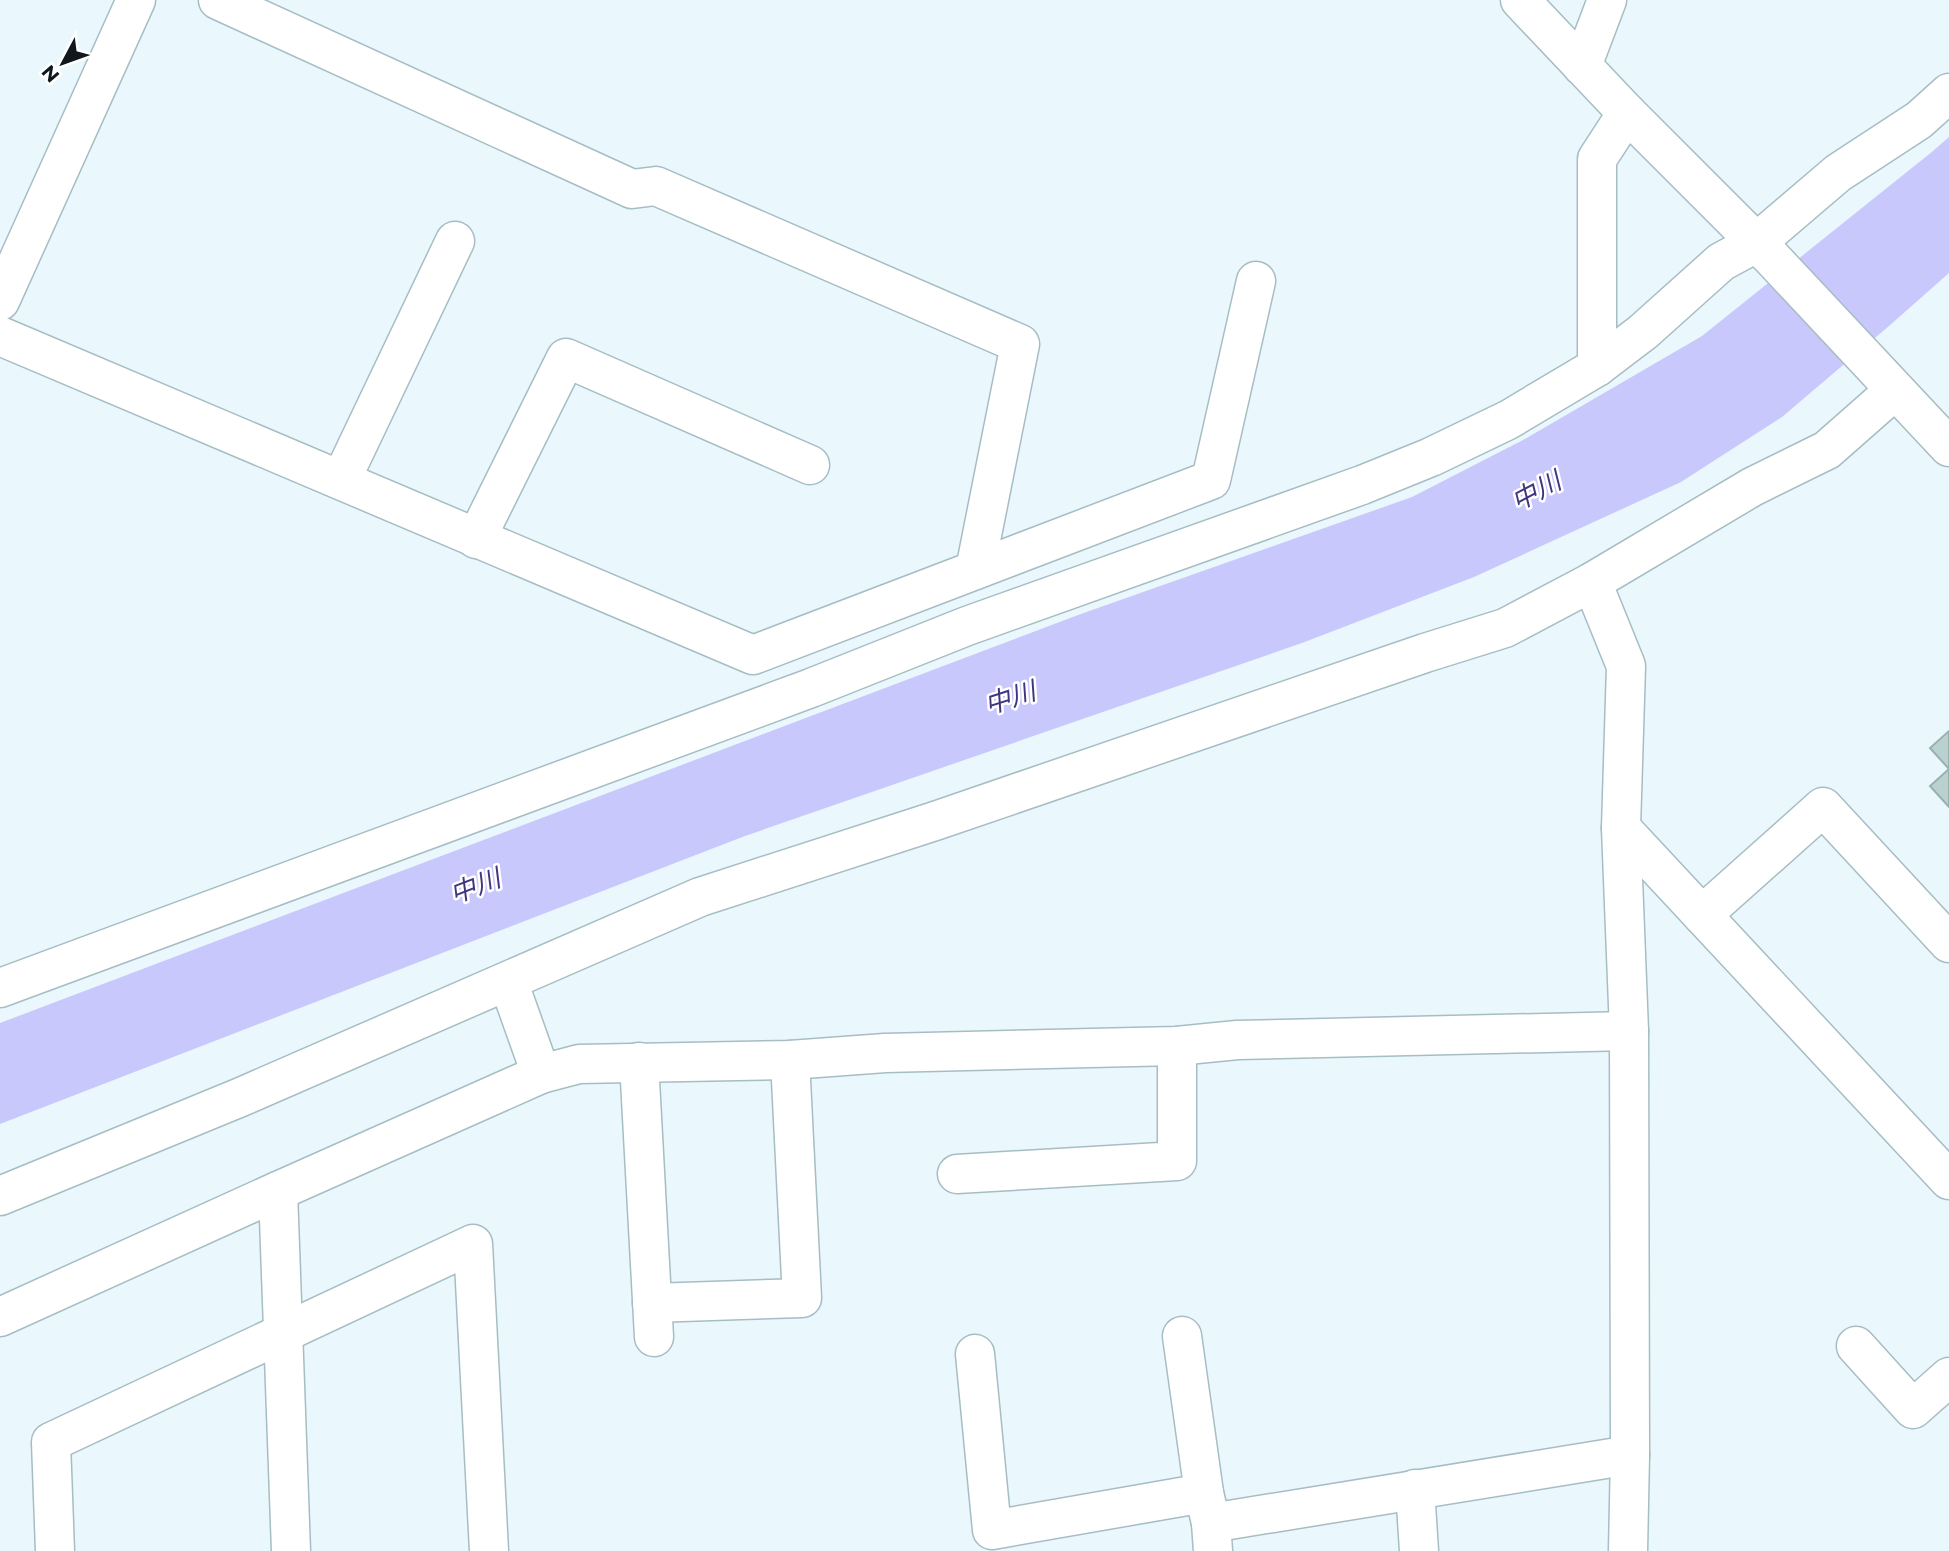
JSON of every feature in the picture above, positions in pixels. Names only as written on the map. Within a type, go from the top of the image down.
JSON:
[{"type":"street","points":[[0,301],[136,0]]},
{"type":"street","points":[[218,0],[632,189],[656,186],[1020,344],[975,570]]},
{"type":"street","points":[[1520,0],[1763,250],[1949,447]]},
{"type":"street","points":[[1582,66],[1607,0]]},
{"type":"street","points":[[0,988],[811,688],[967,626],[1362,485],[1431,457],[1508,420],[1597,367],[1643,332],[1721,262],[1763,250],[1838,173],[1919,120],[1949,93]]},
{"type":"street","points":[[1597,367],[1597,159],[1627,113]]},
{"type":"street","points":[[341,480],[455,241]]},
{"type":"street","points":[[0,336],[753,655],[1211,480],[1256,281]]},
{"type":"street","points":[[476,539],[566,358],[810,465]]},
{"type":"street","points":[[0,1196],[241,1097],[700,897],[935,821],[1505,628],[1592,582],[1752,487],[1827,450],[1889,386]]},
{"type":"street","points":[[1592,582],[1626,666],[1621,828],[1629,1031],[1628,1551]]},
{"type":"street","points":[[1702,915],[1823,807],[1949,943]]},
{"type":"street","points":[[1621,828],[1949,1180]]},
{"type":"street","points":[[508,981],[541,1074]]},
{"type":"street","points":[[0,1318],[541,1074],[579,1064],[790,1060],[885,1053],[1177,1046],[1237,1040],[1629,1031]]},
{"type":"street","points":[[957,1174],[1177,1161],[1177,1046]]},
{"type":"street","points":[[639,1062],[653,1320],[802,1298],[790,1060]]},
{"type":"street","points":[[278,1191],[291,1551]]},
{"type":"street","points":[[55,1551],[51,1442],[473,1244],[489,1551]]},
{"type":"street","points":[[1182,1336],[1209,1522]]},
{"type":"street","points":[[1856,1346],[1913,1409],[1949,1377]]},
{"type":"street","points":[[975,1354],[992,1530],[1209,1522],[1630,1455]]},
{"type":"street","points":[[1415,1489],[1419,1551]]},
{"type":"water","name":"中川","points":[[1949,137],[1949,273],[1782,417],[1681,482],[1474,577],[1302,643],[745,836],[0,1124],[0,1023],[1078,615],[1412,497],[1523,440],[1702,336]]},
{"type":"building","points":[[1949,731],[1949,769],[1930,748]]},
{"type":"building","points":[[1949,769],[1949,807],[1930,786]]}]
